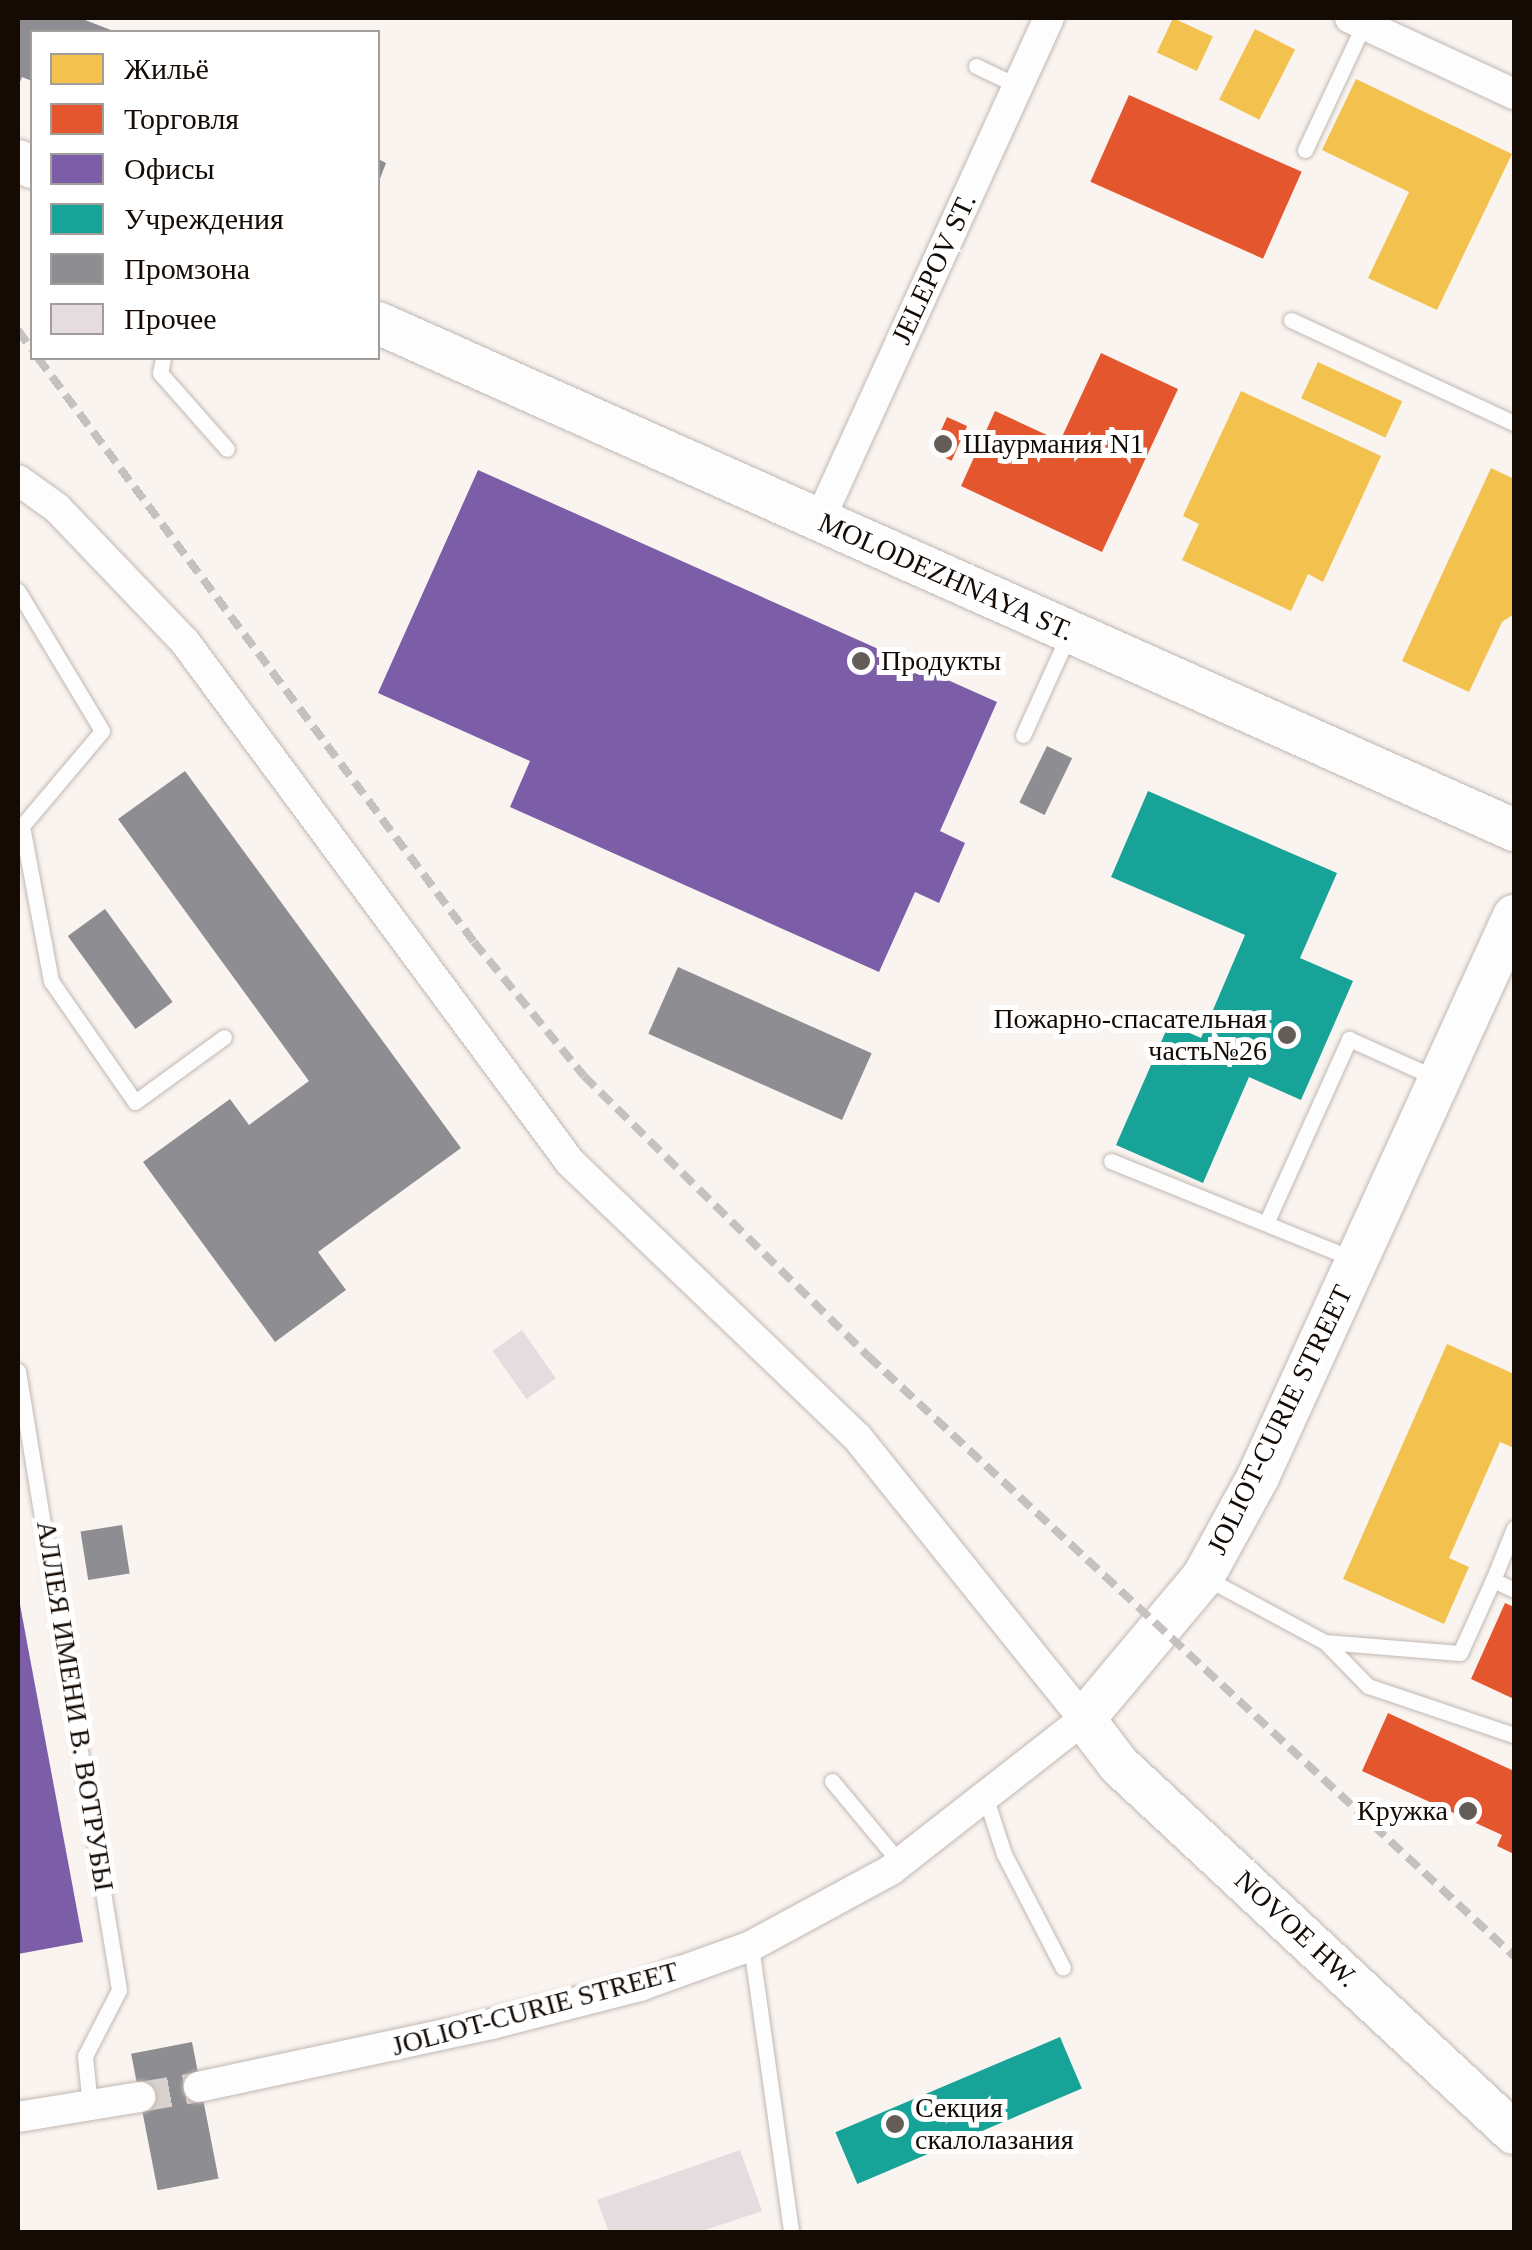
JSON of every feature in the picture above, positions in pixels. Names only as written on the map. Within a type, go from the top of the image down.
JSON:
[{"type":"main road","name":"MOLODEZHNAYA ST.","points":[[380,324],[1514,830]]},
{"type":"main road","name":"JOLIOT-CURIE STREET","points":[[1084,1719],[1203,1577],[1258,1477],[1514,916]]},
{"type":"main road","name":"NOVOE HW.","points":[[1084,1719],[1118,1765],[1514,2133]]},
{"type":"street","name":"JELEPOV ST.","points":[[819,521],[1050,18]]},
{"type":"street","points":[[1357,21],[1514,94]]},
{"type":"street","points":[[18,480],[57,508],[185,642],[570,1162],[857,1437],[1084,1719]]},
{"type":"street","name":"JOLIOT-CURIE STREET","points":[[200,2087],[492,2024],[640,1986],[751,1946],[824,1912],[900,1864],[1084,1719]]},
{"type":"street","points":[[18,2117],[140,2097]]},
{"type":"lane","points":[[1306,150],[1357,21]]},
{"type":"lane","points":[[976,66],[1018,86]]},
{"type":"lane","points":[[1291,320],[1514,422]]},
{"type":"lane","points":[[163,360],[160,373],[227,449]]},
{"type":"lane","points":[[18,592],[102,730],[22,826],[51,981],[135,1102],[224,1036]]},
{"type":"lane","points":[[1023,736],[1070,632]]},
{"type":"lane","points":[[1267,1221],[1349,1039],[1440,1079]]},
{"type":"lane","points":[[1111,1161],[1357,1260]]},
{"type":"lane","name":"АЛЛЕЯ ИМЕНИ В. ВОТРУБЫ","points":[[18,1372],[118,1981],[117,2005],[85,2056],[90,2106]]},
{"type":"lane","points":[[1325,1642],[1460,1653],[1514,1528]]},
{"type":"lane","points":[[1203,1577],[1325,1642],[1368,1686],[1514,1735]]},
{"type":"lane","points":[[1493,1580],[1514,1590]]},
{"type":"lane","points":[[832,1781],[900,1864]]},
{"type":"lane","points":[[986,1800],[1004,1854],[1063,1968]]},
{"type":"lane","points":[[751,1946],[791,2232]]},
{"type":"building: Жильё","points":[[1173,18],[1213,37],[1197,71],[1157,52]]},
{"type":"building: Жильё","points":[[1255,29],[1295,49],[1259,120],[1219,99]]},
{"type":"building: Жильё","points":[[1356,79],[1512,154],[1437,310],[1368,278],[1409,192],[1322,150]]},
{"type":"building: Жильё","points":[[1318,362],[1402,401],[1385,438],[1301,398]]},
{"type":"building: Жильё","points":[[1241,391],[1381,456],[1323,582],[1308,574],[1291,611],[1182,560],[1199,524],[1183,516]]},
{"type":"building: Жильё","points":[[1491,468],[1514,479],[1514,614],[1502,622],[1469,692],[1402,661]]},
{"type":"building: Жильё","points":[[1447,1344],[1514,1374],[1514,1448],[1500,1442],[1449,1558],[1469,1567],[1444,1624],[1343,1579]]},
{"type":"building: Торговля","points":[[1129,95],[1302,172],[1263,259],[1090,182]]},
{"type":"building: Торговля","points":[[1101,353],[1178,389],[1102,552],[961,486],[995,411],[1060,441]]},
{"type":"building: Торговля","points":[[947,417],[967,426],[952,461],[932,452]]},
{"type":"building: Торговля","points":[[1505,1603],[1514,1607],[1514,1699],[1471,1679]]},
{"type":"building: Торговля","points":[[1388,1713],[1514,1771],[1514,1854],[1497,1846],[1502,1835],[1362,1771]]},
{"type":"building: Офисы","points":[[478,470],[997,702],[940,831],[965,843],[939,903],[915,892],[879,972],[510,807],[530,761],[378,693]]},
{"type":"building: Офисы","points":[[18,1594],[83,1942],[18,1954]]},
{"type":"building: Учреждения","points":[[1148,791],[1337,873],[1300,958],[1353,981],[1301,1100],[1249,1077],[1203,1183],[1116,1145],[1169,1024],[1201,1038],[1245,935],[1111,877]]},
{"type":"building: Учреждения","points":[[1060,2037],[1082,2089],[857,2184],[835,2132]]},
{"type":"building: Промзона","points":[[18,18],[80,18],[111,30],[30,30],[30,80],[22,77],[18,87]]},
{"type":"building: Промзона","points":[[1047,746],[1072,758],[1045,815],[1019,803]]},
{"type":"building: Промзона","points":[[185,771],[461,1148],[318,1252],[346,1290],[275,1342],[143,1162],[230,1099],[249,1125],[309,1081],[118,819]]},
{"type":"building: Промзона","points":[[105,909],[173,1002],[135,1029],[68,936]]},
{"type":"building: Промзона","points":[[678,967],[872,1053],[842,1120],[648,1034]]},
{"type":"building: Промзона","points":[[122,1525],[130,1573],[88,1580],[81,1532]]},
{"type":"building: Промзона","points":[[192,2042],[219,2178],[158,2190],[131,2054]]},
{"type":"building: Прочее","points":[[522,1330],[556,1378],[526,1399],[493,1351]]},
{"type":"building: Прочее","points":[[740,2150],[762,2211],[699,2232],[609,2232],[597,2200]]},
{"type":"tunnel","points":[[140,2097],[199,2087]]},
{"type":"railway","points":[[18,330],[30,347]]},
{"type":"railway","points":[[39,360],[474,942],[584,1076],[868,1356],[1514,1956]]},
{"type":"place","name":"Шаурмания N1","points":[[943,444]]},
{"type":"place","name":"Продукты","points":[[861,661]]},
{"type":"place","name":"Пожарно-спасательная часть№26","points":[[1287,1035]]},
{"type":"place","name":"Кружка","points":[[1468,1811]]},
{"type":"place","name":"Секция скалолазания","points":[[895,2124]]}]
